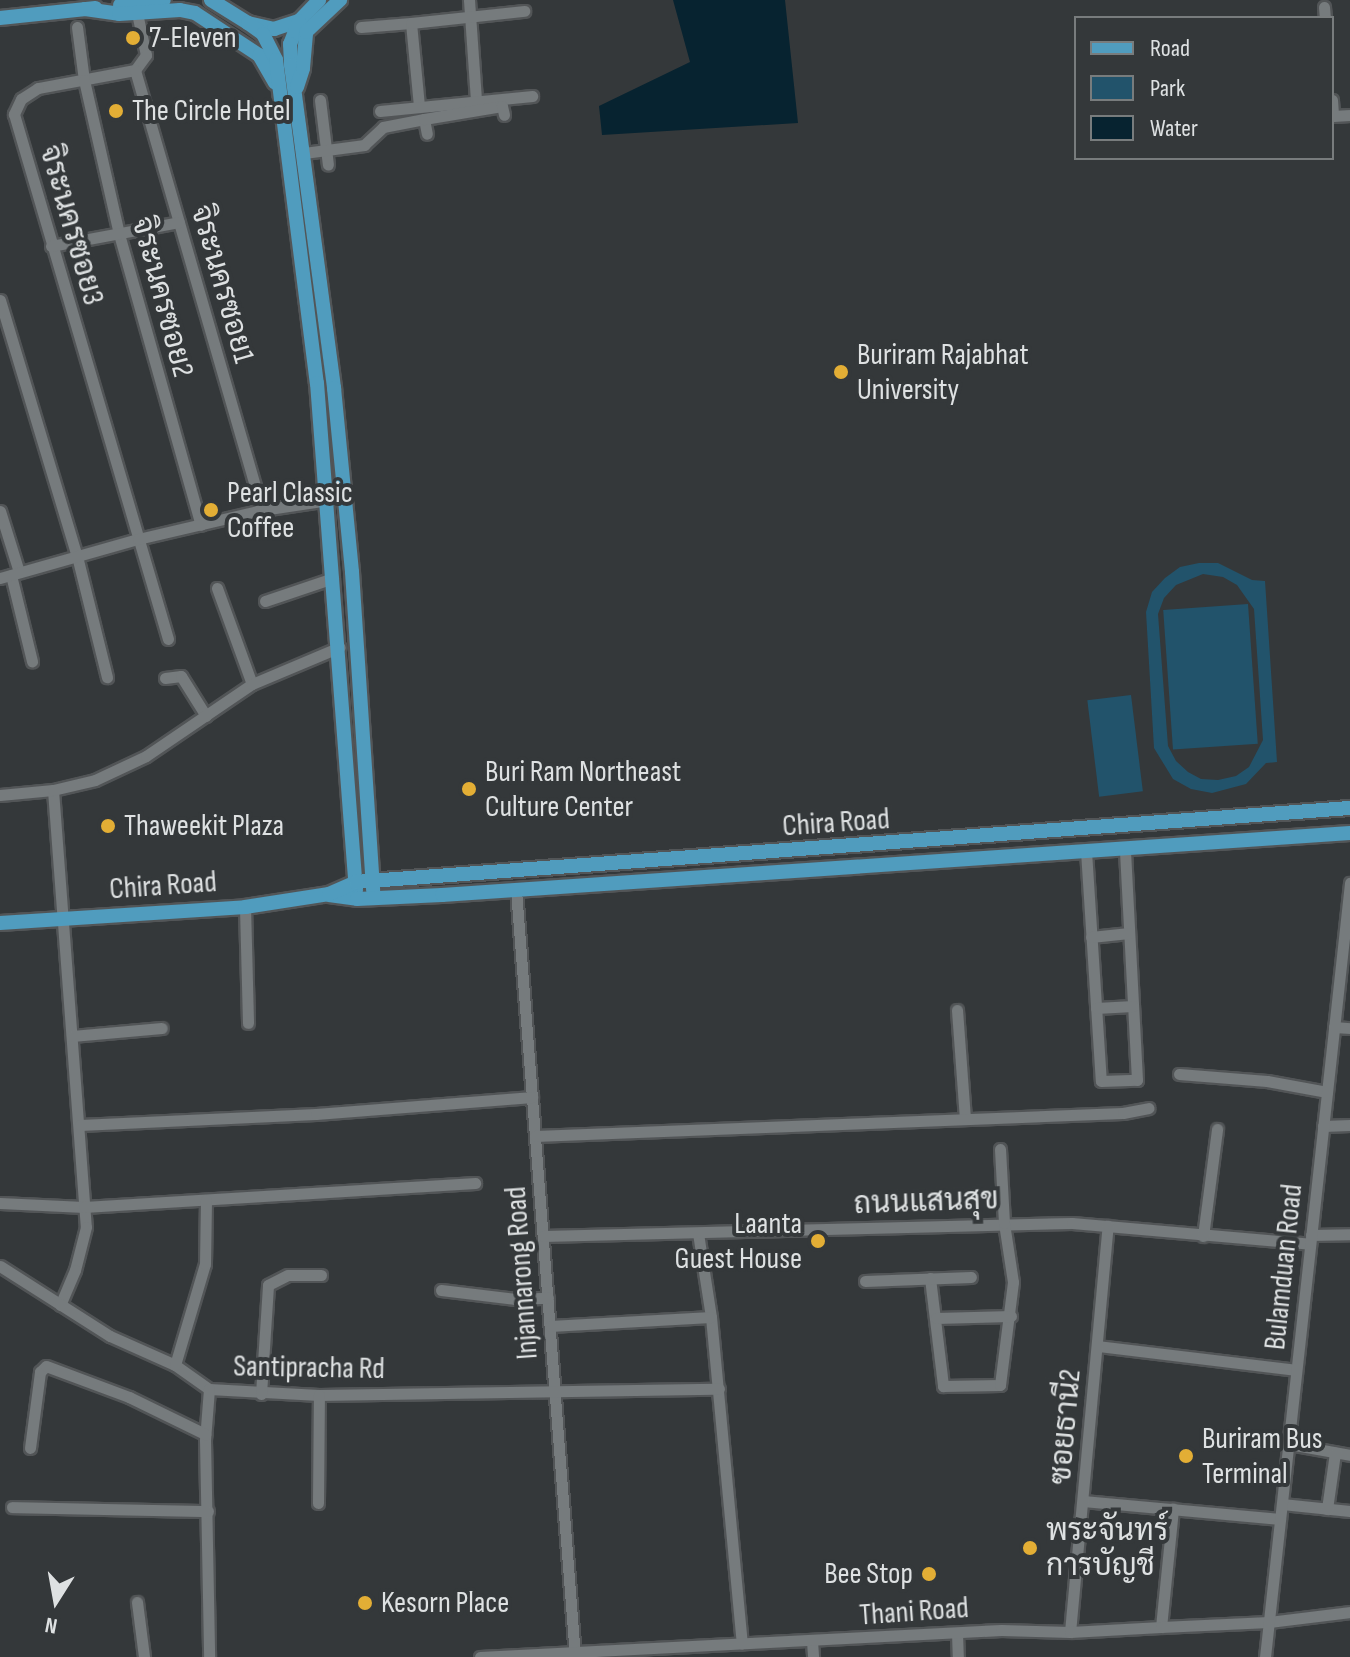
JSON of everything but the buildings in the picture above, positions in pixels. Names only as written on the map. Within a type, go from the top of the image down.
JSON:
[{"type":"main road","points":[[0,18],[164,0]]},
{"type":"main road","points":[[211,0],[242,19],[274,29],[299,21]]},
{"type":"main road","points":[[224,0],[270,44],[288,95]]},
{"type":"main road","points":[[319,0],[299,21],[290,44],[288,95],[328,500],[357,899]]},
{"type":"main road","points":[[288,95],[303,68],[306,32],[340,0]]},
{"type":"main road","points":[[85,9],[137,13],[180,10],[208,18],[264,60],[288,95]]},
{"type":"main road","points":[[291,119],[304,153],[334,388],[352,572],[373,898]]},
{"type":"main road","name":"Chira Road","points":[[0,923],[245,907],[329,894],[356,882],[840,849],[1350,808]]},
{"type":"main road","name":"Chira Road","points":[[329,894],[357,899],[516,890],[1350,833]]},
{"type":"main road","points":[[840,849],[834,858],[835,864],[842,868]]},
{"type":"main road","points":[[819,850],[824,851],[829,859],[821,870]]},
{"type":"street","points":[[469,0],[476,100]]},
{"type":"street","points":[[361,27],[524,11]]},
{"type":"street","points":[[135,70],[146,55],[137,13]]},
{"type":"street","points":[[411,23],[419,106]]},
{"type":"street","name":"จิระนครซอย2","points":[[77,27],[84,80],[119,234],[201,525]]},
{"type":"street","name":"จิระนครซอย3","points":[[135,70],[38,88],[21,99],[14,114],[168,639]]},
{"type":"street","name":"จิระนครซอย1","points":[[135,70],[262,510]]},
{"type":"street","points":[[380,111],[532,96]]},
{"type":"street","points":[[320,100],[328,165]]},
{"type":"street","points":[[304,153],[364,145],[383,127],[424,119],[502,106],[504,115]]},
{"type":"street","points":[[424,119],[427,134]]},
{"type":"street","points":[[51,246],[179,222]]},
{"type":"street","points":[[0,300],[77,556],[107,677]]},
{"type":"street","points":[[10,575],[138,539],[262,510],[328,500]]},
{"type":"street","points":[[0,511],[10,575],[32,661]]},
{"type":"street","points":[[265,601],[333,578]]},
{"type":"street","points":[[217,588],[252,684]]},
{"type":"street","points":[[0,795],[53,790],[95,780],[146,756],[252,684],[340,647]]},
{"type":"street","points":[[165,678],[181,676],[206,716]]},
{"type":"street","points":[[53,790],[86,1227],[75,1270],[60,1305]]},
{"type":"street","points":[[1086,851],[1101,1081],[1137,1080],[1125,848]]},
{"type":"street","name":"Bulamduan Road","points":[[1265,1657],[1350,883]]},
{"type":"street","name":"Injannarong Road","points":[[516,890],[575,1655]]},
{"type":"street","points":[[245,907],[248,1023]]},
{"type":"street","points":[[1091,937],[1129,933]]},
{"type":"street","points":[[1096,1008],[1133,1006]]},
{"type":"street","points":[[957,1010],[965,1118]]},
{"type":"street","points":[[1334,1027],[1350,1028]]},
{"type":"street","points":[[72,1036],[162,1028]]},
{"type":"street","points":[[1179,1074],[1267,1081],[1327,1092]]},
{"type":"street","points":[[80,1125],[316,1114],[532,1097]]},
{"type":"street","points":[[535,1136],[1123,1113],[1149,1108]]},
{"type":"street","points":[[1323,1126],[1350,1125]]},
{"type":"street","points":[[1203,1236],[1217,1129]]},
{"type":"street","points":[[930,1278],[943,1386],[1000,1385],[1013,1282],[1004,1223],[1000,1149]]},
{"type":"street","points":[[0,1203],[84,1207],[475,1183]]},
{"type":"street","points":[[175,1365],[205,1264],[206,1200]]},
{"type":"street","name":"ถนนแสนสุข","points":[[543,1236],[1004,1223],[1108,1226],[1203,1236],[1311,1240],[1350,1234]]},
{"type":"street","name":"ซอยธานี2","points":[[1070,1632],[1108,1226]]},
{"type":"street","points":[[698,1233],[719,1389],[742,1644]]},
{"type":"street","name":"Santipracha Rd","points":[[0,1266],[110,1336],[175,1365],[209,1389],[319,1395],[555,1394],[719,1389]]},
{"type":"street","points":[[261,1394],[268,1285],[288,1275],[321,1275]]},
{"type":"street","points":[[865,1281],[971,1277]]},
{"type":"street","points":[[441,1290],[515,1299],[548,1298]]},
{"type":"street","points":[[936,1318],[1011,1316]]},
{"type":"street","points":[[550,1326],[711,1317]]},
{"type":"street","points":[[1098,1346],[1296,1370]]},
{"type":"street","points":[[30,1448],[40,1372],[46,1366],[129,1397],[205,1434]]},
{"type":"street","points":[[209,1389],[205,1434],[209,1657]]},
{"type":"street","points":[[318,1503],[319,1395]]},
{"type":"street","points":[[1289,1444],[1350,1455]]},
{"type":"street","points":[[1327,1509],[1335,1453]]},
{"type":"street","points":[[1083,1501],[1280,1519]]},
{"type":"street","points":[[1282,1504],[1350,1511]]},
{"type":"street","points":[[12,1507],[208,1511]]},
{"type":"street","points":[[1161,1627],[1173,1509]]},
{"type":"street","points":[[137,1602],[144,1657]]},
{"type":"street","name":"Thani Road","points":[[480,1657],[575,1655],[957,1633],[1070,1632],[1269,1622],[1350,1612]]},
{"type":"street","points":[[957,1633],[958,1657]]},
{"type":"street","points":[[812,1641],[813,1657]]},
{"type":"green space","points":[[1218,563],[1252,580],[1265,581],[1277,762],[1266,763],[1246,784],[1212,793],[1191,789],[1173,779],[1154,748],[1146,612],[1152,592],[1180,567]],"holes":[[[1203,574],[1223,577],[1237,585],[1254,609],[1263,740],[1249,767],[1236,776],[1218,780],[1201,779],[1176,761],[1168,746],[1158,614],[1164,598],[1176,585]]]},
{"type":"green space","points":[[1248,604],[1258,744],[1173,750],[1163,610]]},
{"type":"green space","points":[[1131,695],[1143,791],[1099,797],[1087,700]]},
{"type":"water","points":[[673,0],[785,0],[798,123],[602,135],[599,106],[690,62]]},
{"type":"place","name":"7-Eleven","points":[[133,38]]},
{"type":"place","name":"The Circle Hotel","points":[[116,111]]},
{"type":"place","name":"Buriram Rajabhat University","points":[[841,372]]},
{"type":"place","name":"Pearl Classic Coffee","points":[[211,510]]},
{"type":"place","name":"Buri Ram Northeast Culture Center","points":[[469,789]]},
{"type":"place","name":"Thaweekit Plaza","points":[[108,826]]},
{"type":"place","name":"Laanta Guest House","points":[[818,1241]]},
{"type":"place","name":"Buriram Bus Terminal","points":[[1186,1456]]},
{"type":"place","name":"พระจันทร์ การบัญชี","points":[[1030,1548]]},
{"type":"place","name":"Bee Stop","points":[[929,1574]]},
{"type":"place","name":"Kesorn Place","points":[[365,1603]]}]
